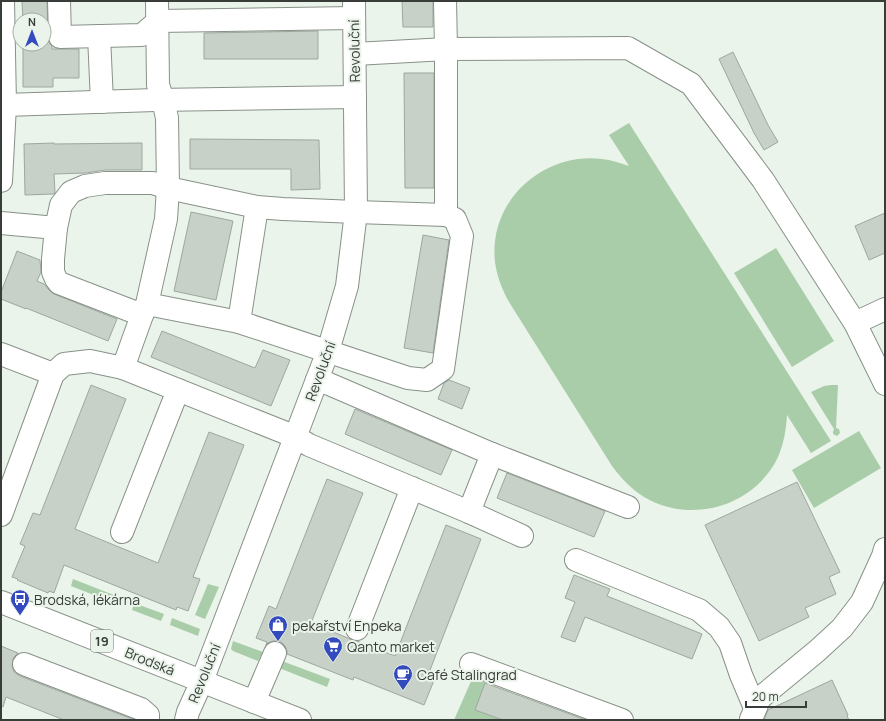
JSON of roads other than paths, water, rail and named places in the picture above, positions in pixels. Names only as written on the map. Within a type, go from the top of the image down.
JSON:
[{"type":"street","points":[[1,181],[5,105],[3,1]]},
{"type":"street","points":[[59,1],[60,37],[142,35],[157,11]]},
{"type":"street","points":[[445,1],[446,215]]},
{"type":"street","points":[[157,11],[354,10]]},
{"type":"street","name":"Revoluční","points":[[186,720],[328,351],[347,286],[356,212],[354,10]]},
{"type":"street","points":[[123,368],[144,310],[166,219],[168,188],[167,118],[158,85],[157,11]]},
{"type":"street","points":[[99,36],[102,102]]},
{"type":"street","points":[[354,54],[446,49],[628,48],[691,84],[763,180],[855,323],[885,384]]},
{"type":"street","points":[[5,105],[163,100],[355,97]]},
{"type":"street","points":[[104,183],[153,183],[168,188],[257,207],[446,215],[455,219],[462,236],[442,369],[426,380],[408,378],[239,322],[144,310],[59,283],[54,272],[53,259],[56,228],[62,205],[71,192],[85,186],[104,183]]},
{"type":"street","points":[[239,322],[257,207]]},
{"type":"street","points":[[1,223],[56,228]]},
{"type":"street","points":[[855,323],[885,308]]},
{"type":"street","points":[[1,354],[53,374]]},
{"type":"street","points":[[1,516],[53,374],[64,364],[90,361],[123,368],[296,437],[309,445],[469,512],[522,536]]},
{"type":"street","points":[[317,380],[492,454],[628,507]]},
{"type":"street","points":[[122,532],[178,390]]},
{"type":"street","points":[[469,512],[492,454]]},
{"type":"street","points":[[357,629],[412,488]]},
{"type":"street","points":[[753,714],[760,698],[817,651],[842,628],[862,602],[885,549]]},
{"type":"street","points":[[576,560],[699,610],[719,627],[730,643],[753,714]]},
{"type":"street","name":"Brodská","points":[[1,602],[300,720]]},
{"type":"street","points":[[254,702],[275,653]]},
{"type":"street","points":[[24,664],[141,709],[148,715],[148,720]]},
{"type":"street","points":[[471,664],[622,720]]},
{"type":"place","name":"Brodská, lékárna","points":[[20,616]]},
{"type":"place","name":"pekařství Enpeka","points":[[278,642]]},
{"type":"place","name":"Qanto market","points":[[333,663]]},
{"type":"place","name":"Café Stalingrad","points":[[403,691]]}]
